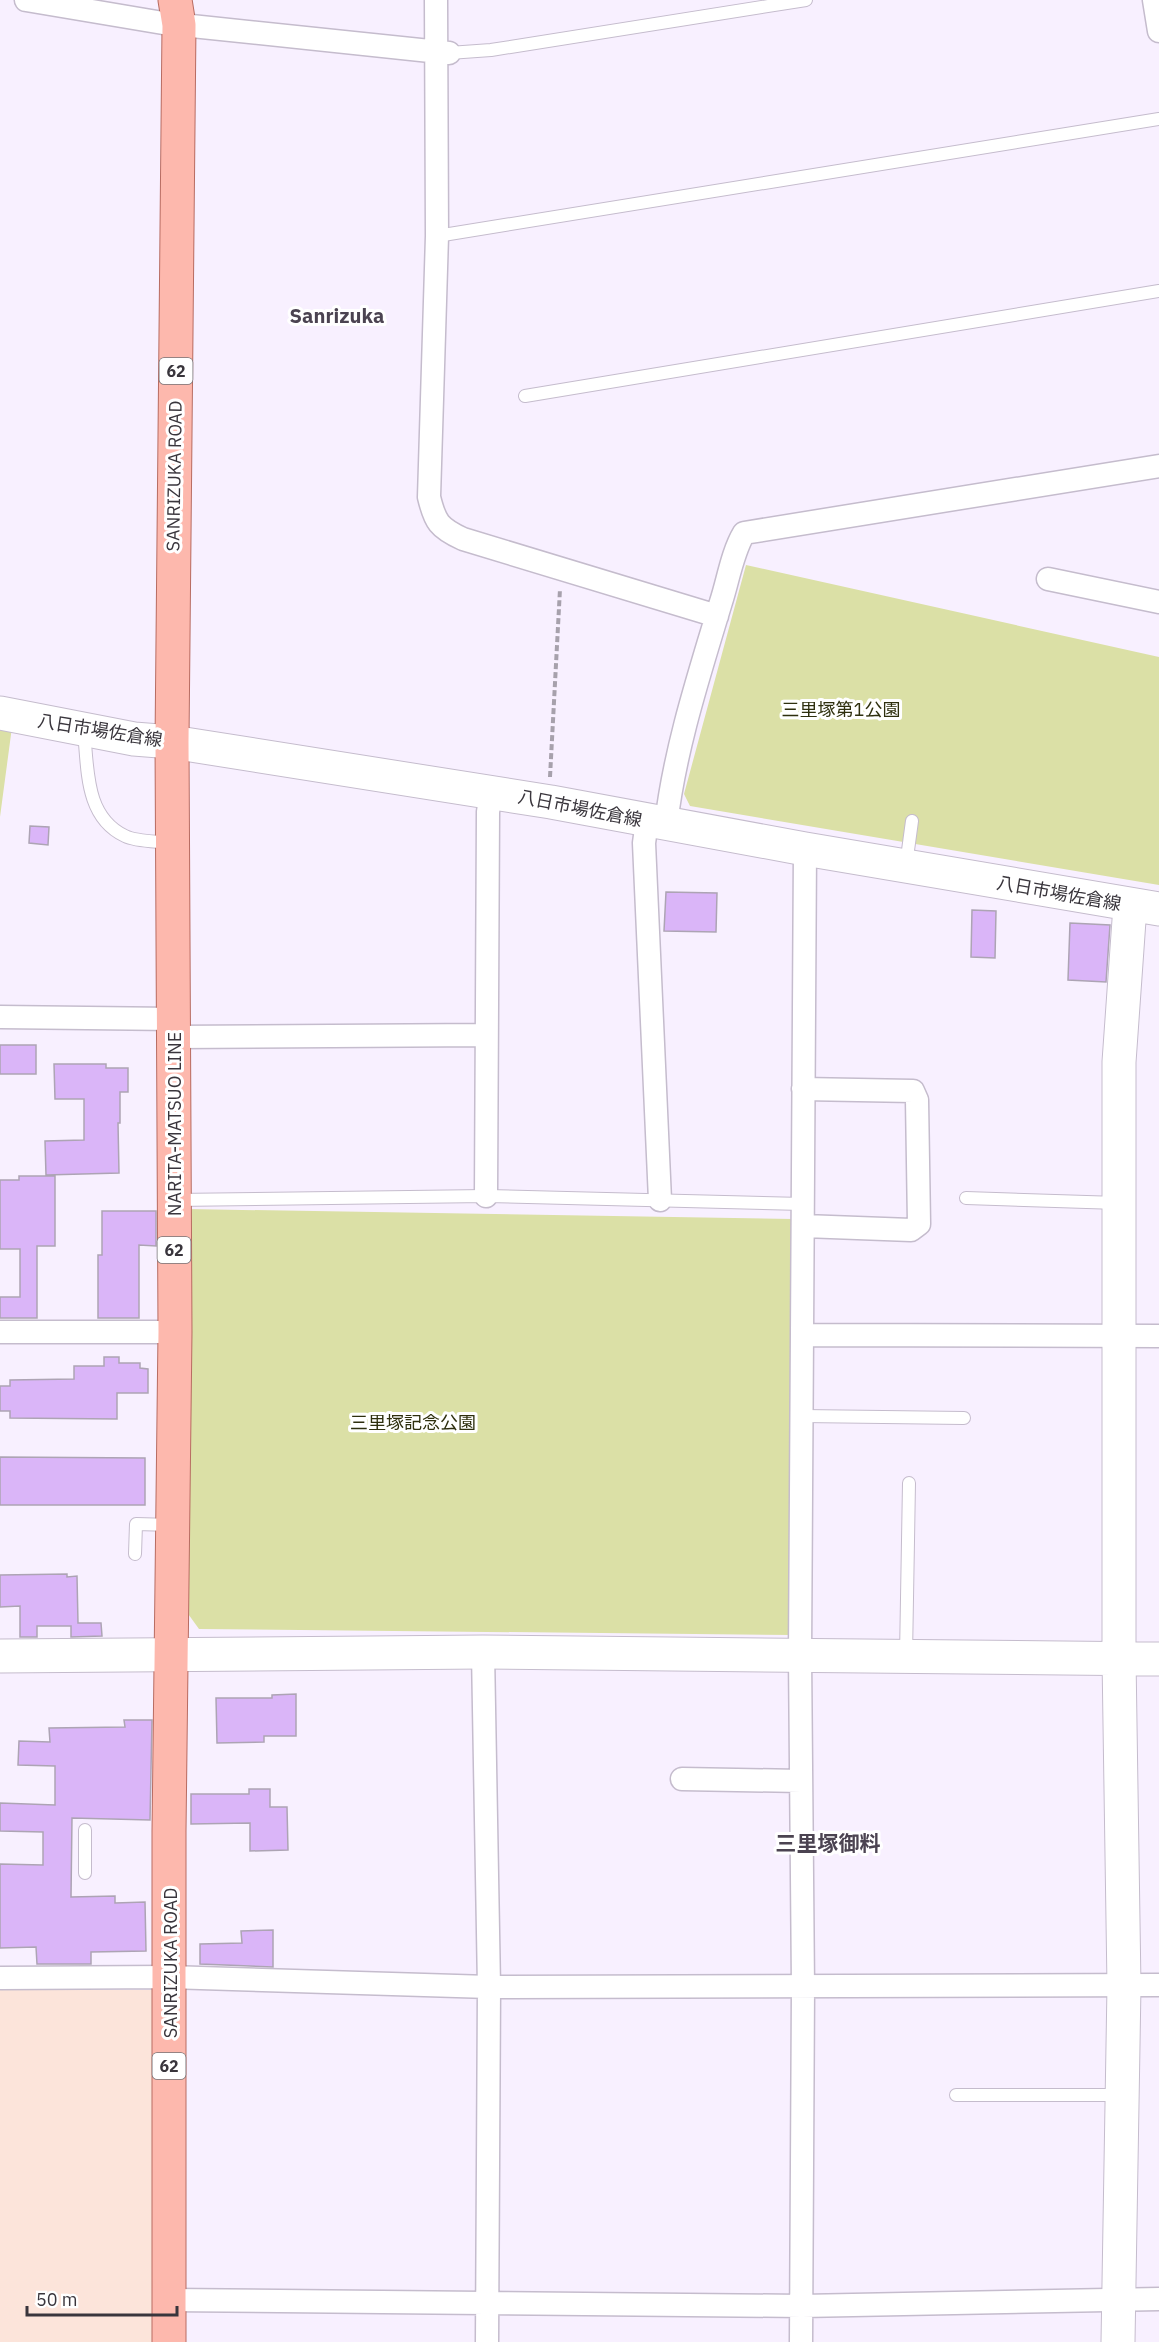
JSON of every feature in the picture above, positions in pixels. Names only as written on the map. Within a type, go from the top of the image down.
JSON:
[{"type":"main road","name":"SANRIZUKA ROAD","points":[[172,844],[177,12]]},
{"type":"main road","name":"NARITA-MATSUO LINE","points":[[172,844],[175,1332],[172,1656]]},
{"type":"main road","name":"SANRIZUKA ROAD","points":[[169,2342],[172,1656]]},
{"type":"street","points":[[26,0],[177,12],[442,52]]},
{"type":"street","points":[[435,0],[442,52],[429,497],[432,511],[442,528],[463,539],[717,616]]},
{"type":"street","points":[[1154,0],[1159,31]]},
{"type":"street","points":[[660,1200],[644,843],[656,822],[671,785],[717,616],[744,533],[1159,466]]},
{"type":"street","points":[[1048,579],[1159,602]]},
{"type":"street","name":"八日市場佐倉線","points":[[0,713],[134,739],[172,742],[491,792],[1145,907]]},
{"type":"street","points":[[486,1196],[488,812],[491,792]]},
{"type":"street","points":[[801,2342],[803,1987],[800,1655],[805,849]]},
{"type":"street","points":[[1118,2342],[1124,1986],[1119,1658],[1119,1062],[1145,907]]},
{"type":"street","points":[[0,1017],[174,1028],[486,1035]]},
{"type":"street","points":[[803,1089],[913,1092],[917,1100],[919,1224],[911,1230],[804,1226]]},
{"type":"street","points":[[0,1332],[175,1332]]},
{"type":"street","points":[[803,1335],[1159,1336]]},
{"type":"street","points":[[0,1656],[483,1652],[1159,1659]]},
{"type":"street","points":[[483,1652],[489,1987],[487,2342]]},
{"type":"street","points":[[682,1779],[801,1781]]},
{"type":"street","points":[[0,1978],[169,1977],[489,1987],[1159,1985]]},
{"type":"street","points":[[169,2300],[802,2306],[1118,2298],[1159,2299]]},
{"type":"lane","points":[[442,52],[491,50],[806,0]]},
{"type":"lane","points":[[437,236],[1159,119]]},
{"type":"lane","points":[[525,396],[1159,291]]},
{"type":"lane","points":[[83,729],[93,804],[105,823],[126,837],[172,844]]},
{"type":"lane","points":[[906,866],[912,821]]},
{"type":"lane","points":[[173,1200],[486,1196],[803,1204]]},
{"type":"lane","points":[[966,1198],[1119,1203]]},
{"type":"lane","points":[[802,1416],[964,1418]]},
{"type":"lane","points":[[906,1658],[909,1483]]},
{"type":"lane","points":[[135,1554],[136,1524],[173,1525]]},
{"type":"lane","points":[[85,1830],[85,1873]]},
{"type":"lane","points":[[957,2095],[1121,2096]]},
{"type":"path","points":[[550,778],[561,569]]},
{"type":"shaded area","points":[[0,1990],[155,1990],[153,2342],[0,2342]]},
{"type":"green space","name":"三里塚第1公園","points":[[746,565],[1159,657],[1159,885],[690,806],[684,794]]},
{"type":"green space","points":[[0,725],[12,727],[0,817]]},
{"type":"green space","name":"三里塚記念公園","points":[[187,1209],[793,1219],[793,1635],[199,1629],[186,1611]]},
{"type":"building","points":[[30,826],[49,827],[48,845],[29,843]]},
{"type":"building","points":[[666,892],[717,893],[716,932],[664,931]]},
{"type":"building","points":[[972,910],[996,911],[995,958],[971,957]]},
{"type":"building","points":[[1070,923],[1110,925],[1106,982],[1068,980]]},
{"type":"building","points":[[0,1045],[36,1045],[36,1074],[0,1074]]},
{"type":"building","points":[[54,1064],[106,1064],[106,1068],[128,1068],[128,1092],[120,1092],[119,1173],[46,1175],[45,1141],[84,1140],[84,1099],[55,1099]]},
{"type":"building","points":[[19,1176],[55,1176],[55,1246],[37,1246],[37,1318],[0,1318],[0,1297],[20,1297],[20,1249],[0,1249],[0,1180],[19,1180]]},
{"type":"building","points":[[102,1211],[156,1211],[156,1246],[139,1245],[139,1318],[98,1318],[98,1255],[102,1255]]},
{"type":"building","points":[[104,1357],[119,1357],[119,1363],[140,1363],[140,1368],[148,1369],[148,1393],[117,1393],[117,1419],[10,1418],[10,1411],[0,1411],[0,1386],[10,1386],[10,1380],[74,1379],[74,1366],[104,1366]]},
{"type":"building","points":[[0,1457],[145,1458],[145,1505],[0,1505]]},
{"type":"building","points":[[67,1574],[67,1577],[77,1576],[78,1623],[101,1623],[102,1636],[71,1637],[71,1626],[37,1626],[37,1637],[20,1637],[20,1606],[0,1607],[0,1575]]},
{"type":"building","points":[[296,1694],[296,1736],[264,1736],[264,1742],[217,1743],[216,1698],[272,1698],[272,1695]]},
{"type":"building","points":[[124,1720],[152,1720],[150,1820],[72,1818],[71,1897],[115,1896],[115,1903],[145,1902],[146,1951],[91,1952],[91,1964],[37,1964],[36,1947],[0,1948],[0,1864],[43,1865],[43,1832],[0,1831],[0,1803],[55,1805],[55,1766],[18,1765],[19,1741],[50,1742],[49,1728],[125,1727]]},
{"type":"building","points":[[249,1789],[270,1789],[270,1807],[287,1807],[288,1850],[250,1851],[250,1823],[191,1824],[191,1794],[249,1794]]},
{"type":"building","points":[[273,1930],[273,1967],[200,1964],[200,1944],[242,1943],[241,1931]]},
{"type":"district","name":"Sanrizuka","points":[[337,315]]},
{"type":"district","name":"三里塚御料","points":[[828,1843]]}]
